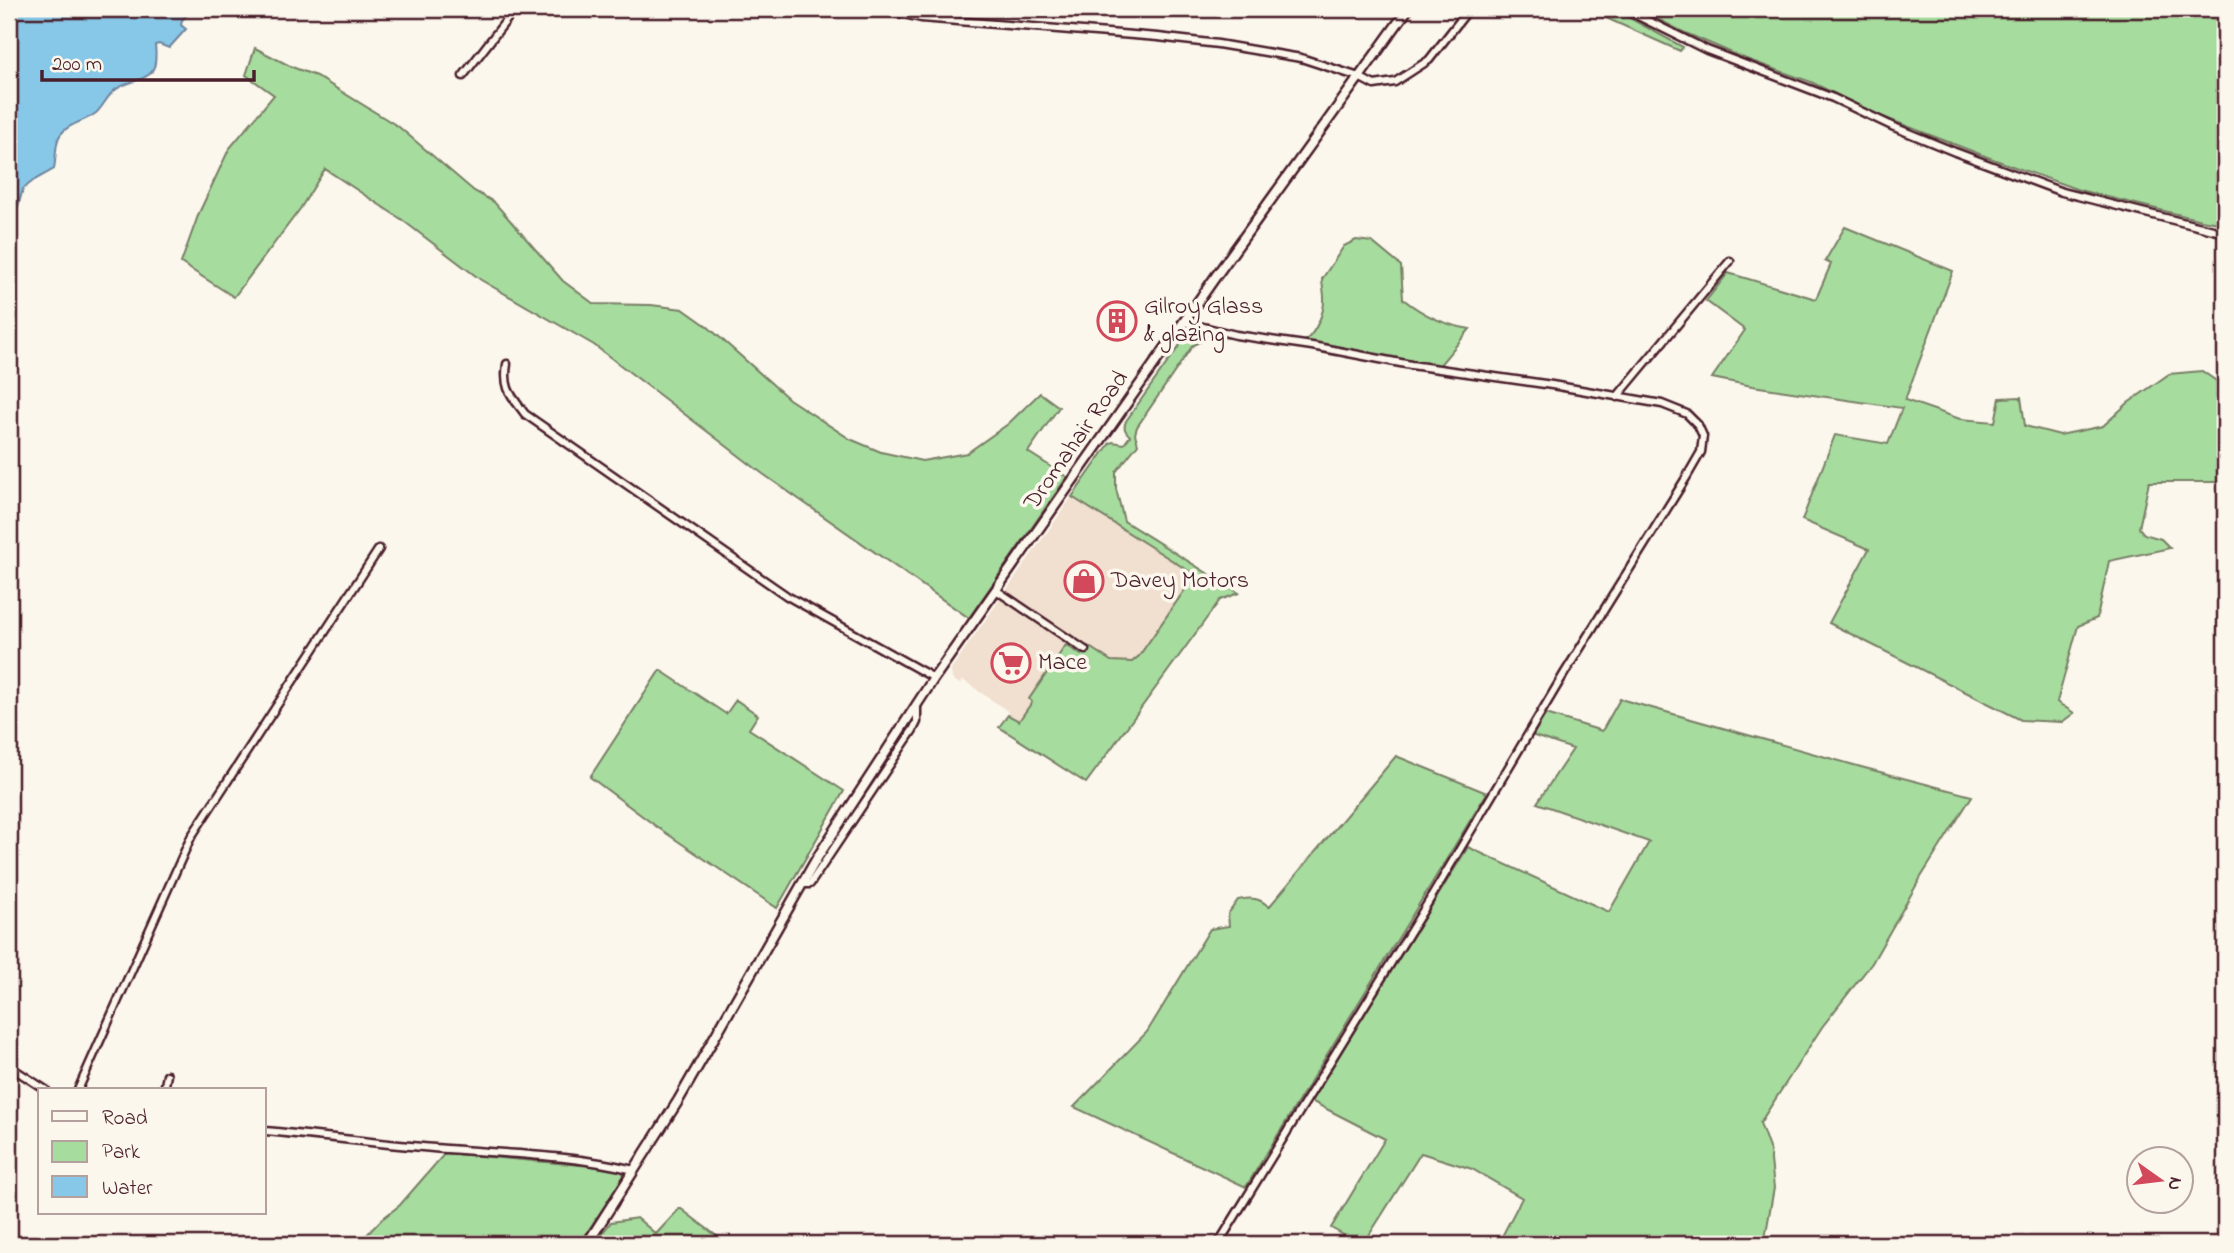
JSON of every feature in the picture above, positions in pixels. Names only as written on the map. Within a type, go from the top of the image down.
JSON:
[{"type":"main road","name":"Dromahair Road","points":[[587,1244],[678,1101],[843,815],[934,678],[1408,9]]},
{"type":"street","points":[[463,76],[515,9]]},
{"type":"street","points":[[881,9],[922,18],[1218,44],[1301,58],[1359,77],[1374,85],[1395,82],[1430,60],[1469,9]]},
{"type":"street","points":[[1624,9],[1707,50],[1833,98],[1955,152],[2062,192],[2225,233]]},
{"type":"street","points":[[1617,397],[1730,261]]},
{"type":"street","points":[[1184,322],[1236,335],[1662,404],[1687,414],[1698,425],[1703,436],[1701,452],[1218,1244]]},
{"type":"street","points":[[507,364],[505,379],[508,391],[525,414],[787,596],[934,678]]},
{"type":"street","points":[[79,1088],[191,837],[379,549]]},
{"type":"street","points":[[996,590],[1085,650]]},
{"type":"street","points":[[9,1066],[43,1088]]},
{"type":"street","points":[[164,1088],[167,1075]]},
{"type":"street","points":[[266,1131],[536,1155],[605,1163],[634,1170]]},
{"type":"shaded area","points":[[1072,497],[1195,574],[1139,656],[1132,662],[1111,661],[1089,646],[1082,656],[1029,699],[1033,701],[1019,721],[963,680],[960,684],[952,679],[951,669]]},
{"type":"green space","points":[[1586,9],[1613,9],[1683,47],[1680,51]]},
{"type":"green space","points":[[1638,9],[2225,9],[2225,224],[2079,190],[1990,158],[1878,115],[1811,82],[1746,59]]},
{"type":"green space","points":[[255,48],[316,76],[399,127],[474,191],[494,202],[563,281],[594,304],[651,305],[683,309],[707,326],[789,399],[850,439],[881,452],[922,461],[967,453],[1008,424],[1040,393],[1059,407],[1028,452],[1067,477],[969,618],[763,474],[594,345],[481,280],[401,219],[325,169],[300,209],[234,297],[181,263],[199,213],[229,149],[274,95],[246,75]]},
{"type":"green space","points":[[1845,227],[1953,271],[1905,400],[1960,419],[1995,422],[2000,398],[2021,397],[2025,426],[2060,435],[2103,426],[2128,403],[2169,374],[2202,371],[2225,387],[2225,482],[2149,482],[2139,528],[2144,534],[2161,539],[2170,548],[2109,561],[2097,618],[2078,626],[2057,702],[2074,713],[2062,722],[2021,720],[1829,623],[1869,549],[1802,520],[1835,435],[1888,444],[1902,408],[1712,378],[1745,330],[1706,301],[1728,273],[1816,299],[1831,264],[1825,261]]},
{"type":"green space","points":[[1356,240],[1372,242],[1401,266],[1403,299],[1434,318],[1470,329],[1439,366],[1305,341],[1321,315],[1324,303],[1322,279],[1344,246]]},
{"type":"green space","points":[[1192,328],[1235,338],[1210,337],[1193,345],[1137,427],[1135,434],[1138,444],[1116,472],[1116,489],[1124,521],[1239,593],[1220,600],[1086,783],[999,727],[1008,715],[1019,721],[1032,702],[1029,699],[1066,645],[1081,655],[1088,646],[1111,661],[1132,662],[1139,656],[1195,575],[1072,497],[1110,443],[1124,444],[1130,436],[1125,429],[1126,421]]},
{"type":"green space","points":[[660,670],[726,714],[736,700],[758,715],[749,729],[844,791],[777,908],[657,827],[590,777]]},
{"type":"green space","points":[[1620,699],[1972,796],[1921,877],[1872,963],[1822,1027],[1760,1123],[1770,1151],[1774,1188],[1764,1244],[1498,1244],[1522,1198],[1472,1169],[1421,1153],[1366,1240],[1358,1243],[1331,1228],[1385,1139],[1311,1101],[1468,847],[1609,912],[1649,842],[1537,803],[1573,749],[1531,735],[1546,714],[1602,731]]},
{"type":"green space","points":[[1396,756],[1487,793],[1246,1187],[1074,1107],[1147,1032],[1210,929],[1229,926],[1228,914],[1238,900],[1255,899],[1269,907]]},
{"type":"green space","points":[[445,1153],[603,1167],[621,1171],[625,1176],[579,1244],[358,1244],[400,1205]]},
{"type":"green space","points":[[680,1208],[727,1244],[594,1244],[611,1222],[637,1218],[656,1234]]},
{"type":"water","points":[[9,9],[193,9],[182,20],[181,25],[186,29],[169,48],[155,45],[155,66],[148,76],[118,88],[96,113],[62,132],[57,144],[54,169],[23,189],[9,238]]},
{"type":"place","name":"Gilroy Glass & glazing","points":[[1117,321]]},
{"type":"place","name":"Davey Motors","points":[[1084,581]]},
{"type":"place","name":"Mace","points":[[1011,663]]}]
